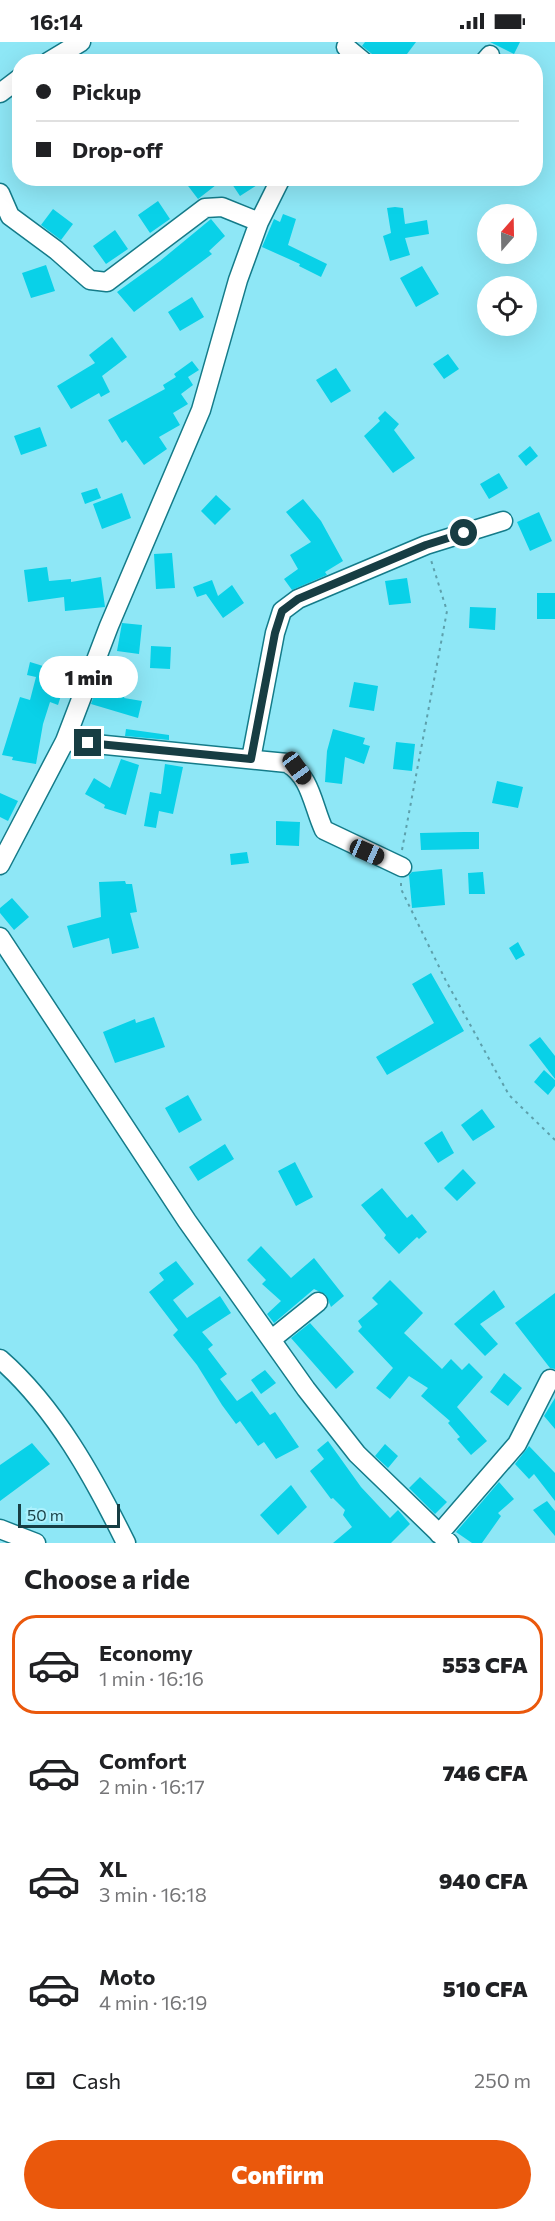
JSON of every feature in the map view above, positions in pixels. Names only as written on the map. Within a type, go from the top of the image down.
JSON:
[{"type":"street","points":[[61,54],[81,42]]},
{"type":"street","points":[[0,865],[65,741],[109,626],[201,410],[212,378],[238,280],[259,222],[277,186]]},
{"type":"street","points":[[0,193],[10,216],[57,250],[90,280],[99,282],[107,282],[205,208],[222,207],[259,222]]},
{"type":"street","points":[[251,759],[275,633],[282,611],[298,599],[426,545],[503,521]]},
{"type":"street","points":[[65,741],[287,763],[297,768],[305,779],[324,830],[402,867]]},
{"type":"street","points":[[0,937],[187,1221],[306,1389],[357,1454],[444,1539],[517,1444],[549,1379]]},
{"type":"street","points":[[272,1339],[318,1302]]},
{"type":"street","points":[[0,1359],[22,1378],[82,1462],[126,1543]]},
{"type":"street","points":[[0,1528],[36,1543]]},
{"type":"path","points":[[426,545],[447,611],[402,841],[401,889],[446,981],[509,1095],[555,1140]]},
{"type":"building","points":[[365,42],[416,42],[407,54],[372,54],[362,46]]},
{"type":"building","points":[[490,42],[520,42],[514,54]]},
{"type":"building","points":[[188,186],[215,186],[198,199]]},
{"type":"building","points":[[233,186],[256,186],[240,196]]},
{"type":"building","points":[[158,201],[170,219],[150,233],[138,215]]},
{"type":"building","points":[[387,208],[403,208],[405,224],[427,220],[429,234],[405,238],[410,255],[390,261],[383,236],[391,233]]},
{"type":"building","points":[[53,209],[73,224],[61,240],[41,225]]},
{"type":"building","points":[[283,214],[296,219],[288,245],[327,264],[321,277],[299,266],[300,264],[262,247],[274,219],[280,222]]},
{"type":"building","points":[[211,219],[225,236],[209,251],[212,254],[134,312],[117,292],[160,261]]},
{"type":"building","points":[[115,230],[128,249],[106,264],[93,246]]},
{"type":"building","points":[[46,265],[55,291],[31,298],[22,273]]},
{"type":"building","points":[[422,266],[439,294],[416,307],[400,278]]},
{"type":"building","points":[[192,297],[204,317],[180,331],[168,312]]},
{"type":"building","points":[[112,337],[127,357],[102,376],[110,392],[101,397],[99,393],[71,409],[57,386],[95,363],[89,355]]},
{"type":"building","points":[[448,354],[459,369],[444,379],[433,364]]},
{"type":"building","points":[[192,361],[199,370],[188,377],[193,385],[181,394],[188,404],[173,413],[180,425],[159,437],[167,449],[144,465],[126,440],[122,443],[108,420],[165,389],[163,385],[176,377],[174,374]]},
{"type":"building","points":[[336,368],[351,391],[331,403],[316,380]]},
{"type":"building","points":[[385,411],[399,424],[394,430],[415,458],[393,473],[364,436],[380,421],[378,418]]},
{"type":"building","points":[[40,427],[47,446],[21,455],[14,436]]},
{"type":"building","points":[[530,446],[538,456],[526,466],[518,456]]},
{"type":"building","points":[[499,473],[508,488],[489,499],[480,484]]},
{"type":"building","points":[[97,488],[101,498],[85,504],[81,493]]},
{"type":"building","points":[[122,493],[131,518],[102,529],[93,504]]},
{"type":"building","points":[[216,495],[231,509],[215,525],[201,511]]},
{"type":"building","points":[[303,499],[321,521],[343,561],[325,572],[327,575],[292,590],[284,579],[298,569],[290,555],[311,542],[286,512]]},
{"type":"building","points":[[539,512],[552,541],[530,551],[517,522]]},
{"type":"building","points":[[172,553],[175,588],[156,589],[154,554]]},
{"type":"building","points":[[47,567],[49,581],[71,579],[71,582],[101,577],[105,607],[65,611],[64,597],[28,602],[24,570]]},
{"type":"building","points":[[407,578],[411,603],[389,605],[385,581]]},
{"type":"building","points":[[212,580],[218,596],[232,585],[244,603],[223,618],[206,594],[197,597],[193,587]]},
{"type":"building","points":[[537,593],[555,593],[555,619],[537,619]]},
{"type":"building","points":[[470,607],[496,608],[495,630],[469,628]]},
{"type":"building","points":[[122,623],[142,625],[139,654],[117,651]]},
{"type":"building","points":[[151,646],[171,647],[170,669],[150,668]]},
{"type":"building","points":[[30,662],[66,673],[66,664],[78,665],[75,683],[65,683],[58,705],[50,702],[43,724],[36,764],[12,760],[13,757],[2,755],[20,697],[30,700],[36,677],[27,675]]},
{"type":"building","points":[[354,682],[378,686],[374,711],[349,707]]},
{"type":"building","points":[[98,685],[126,693],[124,698],[142,701],[138,718],[91,704]]},
{"type":"building","points":[[126,729],[169,735],[169,740],[125,736]]},
{"type":"building","points":[[333,729],[365,738],[363,744],[370,746],[364,764],[345,757],[342,784],[325,782],[327,751]]},
{"type":"building","points":[[396,742],[415,744],[412,771],[393,769]]},
{"type":"building","points":[[121,759],[139,765],[126,815],[104,808],[105,805],[85,794],[94,778],[110,788]]},
{"type":"building","points":[[165,764],[183,767],[173,814],[159,811],[156,828],[144,826],[150,792],[161,794]]},
{"type":"building","points":[[497,781],[523,787],[518,808],[492,803]]},
{"type":"building","points":[[0,793],[18,801],[8,821],[0,817]]},
{"type":"building","points":[[276,821],[300,822],[299,846],[276,845]]},
{"type":"building","points":[[479,832],[479,849],[421,850],[420,833]]},
{"type":"building","points":[[247,852],[249,863],[231,865],[230,854]]},
{"type":"building","points":[[442,869],[445,905],[412,908],[409,875],[412,872]]},
{"type":"building","points":[[483,872],[485,894],[469,894],[468,873]]},
{"type":"building","points":[[125,881],[126,884],[132,884],[137,912],[130,913],[139,948],[112,954],[109,938],[73,948],[67,926],[101,917],[99,882]]},
{"type":"building","points":[[12,898],[29,917],[14,930],[0,913],[0,908]]},
{"type":"building","points":[[518,942],[525,955],[516,960],[509,948]]},
{"type":"building","points":[[431,973],[464,1031],[387,1075],[376,1057],[434,1023],[412,984]]},
{"type":"building","points":[[154,1017],[165,1047],[115,1063],[103,1032],[135,1019],[136,1023]]},
{"type":"building","points":[[540,1037],[555,1056],[555,1079],[529,1045]]},
{"type":"building","points":[[544,1070],[555,1080],[555,1086],[548,1095],[534,1082]]},
{"type":"building","points":[[188,1095],[202,1120],[179,1133],[165,1108]]},
{"type":"building","points":[[482,1109],[495,1127],[473,1141],[461,1125]]},
{"type":"building","points":[[442,1131],[454,1153],[438,1163],[424,1143]]},
{"type":"building","points":[[225,1144],[234,1159],[198,1181],[189,1167]]},
{"type":"building","points":[[295,1162],[313,1197],[296,1206],[278,1171]]},
{"type":"building","points":[[463,1169],[476,1183],[457,1201],[444,1188]]},
{"type":"building","points":[[382,1188],[407,1218],[412,1214],[427,1232],[419,1239],[417,1237],[399,1254],[384,1238],[386,1235],[361,1205]]},
{"type":"building","points":[[261,1246],[291,1278],[314,1258],[344,1296],[331,1307],[326,1295],[314,1289],[274,1323],[267,1314],[281,1301],[262,1284],[266,1280],[247,1260]]},
{"type":"building","points":[[176,1261],[194,1284],[173,1300],[187,1318],[220,1296],[231,1313],[202,1332],[213,1345],[208,1349],[227,1374],[220,1379],[237,1401],[252,1391],[270,1415],[275,1412],[299,1447],[276,1459],[264,1442],[258,1446],[240,1421],[236,1424],[197,1365],[173,1335],[178,1330],[149,1292],[164,1280],[159,1273]]},
{"type":"building","points":[[390,1280],[423,1313],[404,1333],[442,1369],[451,1359],[462,1370],[469,1363],[483,1377],[457,1407],[487,1441],[471,1455],[457,1439],[460,1437],[448,1423],[450,1421],[421,1396],[428,1388],[409,1376],[390,1399],[376,1388],[393,1368],[358,1331],[362,1327],[358,1321],[378,1304],[372,1298]]},
{"type":"building","points":[[494,1290],[505,1307],[480,1324],[498,1344],[485,1356],[454,1324]]},
{"type":"building","points":[[555,1293],[555,1369],[550,1368],[515,1323]]},
{"type":"building","points":[[310,1323],[354,1372],[336,1389],[291,1338]]},
{"type":"building","points":[[265,1370],[276,1383],[261,1394],[251,1380]]},
{"type":"building","points":[[504,1373],[522,1388],[508,1406],[490,1392]]},
{"type":"building","points":[[555,1398],[555,1429],[544,1416]]},
{"type":"building","points":[[328,1441],[361,1487],[390,1518],[398,1510],[410,1524],[391,1543],[333,1543],[352,1527],[343,1515],[345,1510],[333,1498],[331,1499],[310,1471],[324,1459],[317,1450]]},
{"type":"building","points":[[32,1443],[50,1464],[0,1501],[0,1465]]},
{"type":"building","points":[[385,1444],[398,1456],[388,1468],[375,1456]]},
{"type":"building","points":[[529,1446],[555,1473],[555,1501],[534,1474],[529,1479],[515,1464]]},
{"type":"building","points":[[420,1477],[447,1502],[435,1514],[409,1488]]},
{"type":"building","points":[[499,1482],[514,1499],[498,1513],[501,1516],[482,1543],[472,1543],[456,1532]]},
{"type":"building","points":[[291,1485],[307,1507],[278,1535],[260,1515]]},
{"type":"building","points":[[547,1501],[555,1511],[555,1536],[533,1510]]},
{"type":"route","points":[[88,743],[251,759],[275,633],[282,611],[298,599],[426,545],[464,533]]}]
